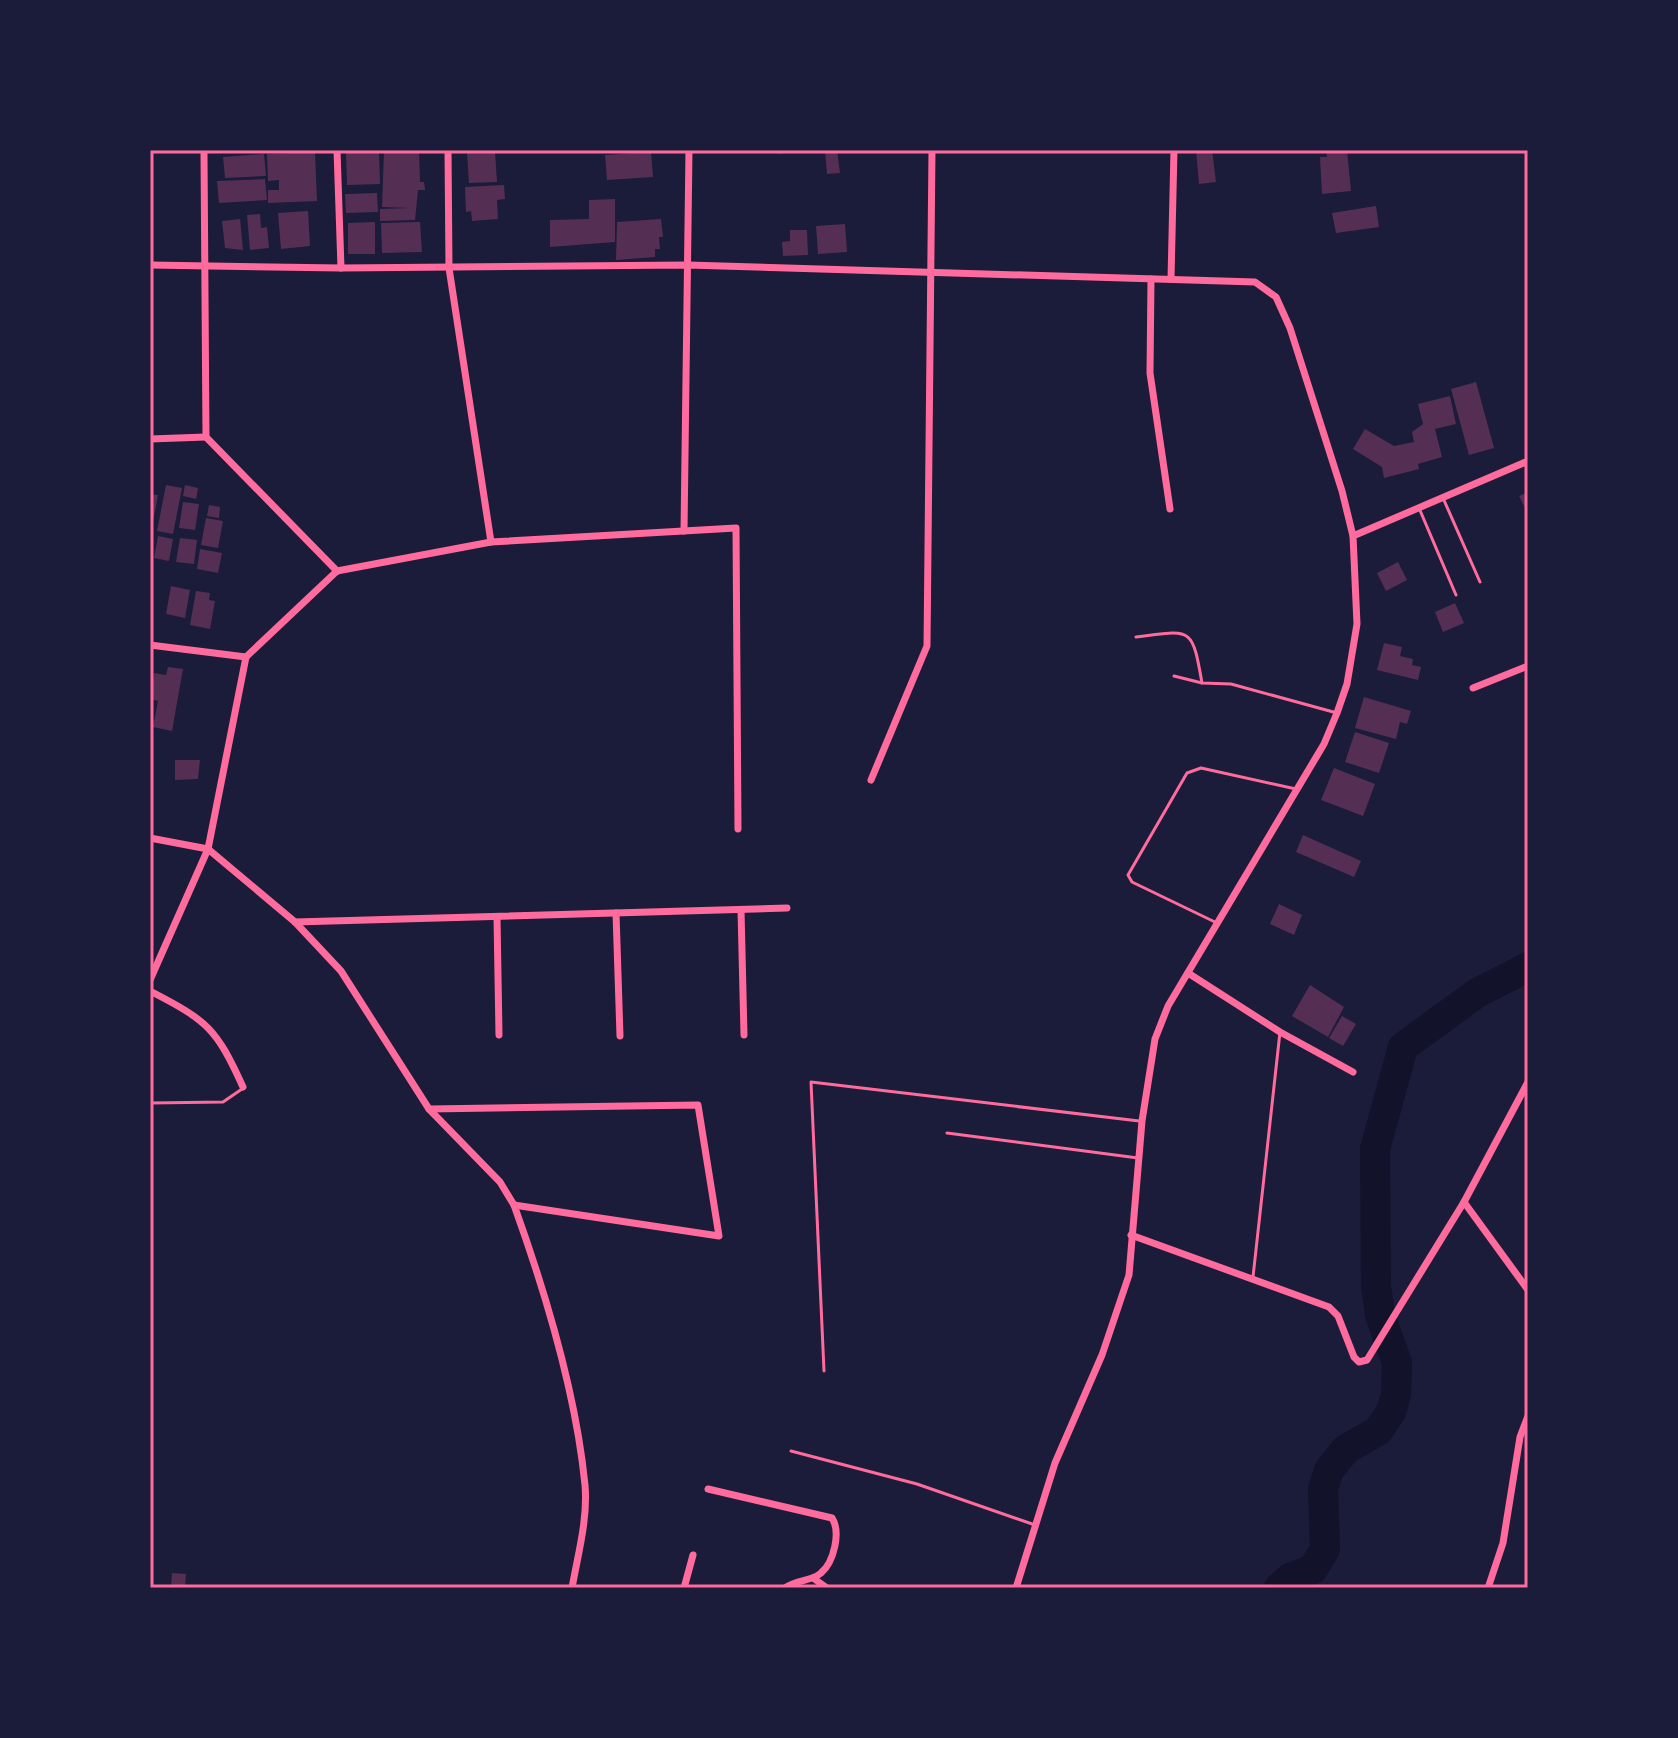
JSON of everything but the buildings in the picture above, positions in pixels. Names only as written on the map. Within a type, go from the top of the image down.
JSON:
[{"type":"street","points":[[337,150],[341,268]]},
{"type":"street","points":[[448,150],[449,268],[491,542]]},
{"type":"street","points":[[684,531],[689,150]]},
{"type":"street","points":[[871,780],[927,646],[932,150]]},
{"type":"street","points":[[1171,279],[1174,150]]},
{"type":"street","points":[[204,154],[206,437],[337,571]]},
{"type":"street","points":[[150,265],[341,268],[688,265],[1237,279],[1255,282],[1276,297],[1290,328],[1342,491],[1353,536],[1357,624],[1347,684],[1324,744],[1168,1006],[1155,1039],[1142,1121],[1129,1275],[1120,1307],[1055,1463],[1016,1588]]},
{"type":"street","points":[[1151,279],[1150,373],[1170,509]]},
{"type":"street","points":[[150,439],[206,437]]},
{"type":"street","points":[[1353,536],[1528,461]]},
{"type":"street","points":[[150,980],[208,849],[246,657],[337,571],[491,542],[736,528],[738,829]]},
{"type":"street","points":[[150,645],[246,657]]},
{"type":"street","points":[[1473,688],[1528,666]]},
{"type":"street","points":[[150,838],[208,849],[295,922],[341,971],[429,1109],[500,1182],[514,1205],[560,1360],[585,1486],[584,1523],[572,1588]]},
{"type":"street","points":[[295,922],[787,908]]},
{"type":"street","points":[[741,910],[744,1035]]},
{"type":"street","points":[[616,913],[620,1036]]},
{"type":"street","points":[[497,917],[499,1035]]},
{"type":"street","points":[[1188,973],[1280,1032],[1353,1072]]},
{"type":"street","points":[[150,991],[193,1013],[222,1040],[243,1087]]},
{"type":"street","points":[[1131,1235],[1329,1307],[1338,1316],[1354,1357],[1359,1362],[1367,1360],[1464,1202],[1528,1082]]},
{"type":"street","points":[[429,1109],[698,1105],[719,1236],[514,1205]]},
{"type":"street","points":[[1464,1202],[1528,1290]]},
{"type":"street","points":[[1488,1588],[1503,1543],[1520,1437],[1528,1416]]},
{"type":"street","points":[[708,1489],[832,1518],[837,1534],[828,1564],[813,1578],[792,1582],[785,1588]]},
{"type":"street","points":[[684,1588],[693,1555]]},
{"type":"street","points":[[813,1578],[827,1588]]},
{"type":"lane","points":[[1443,498],[1480,582]]},
{"type":"lane","points":[[1419,508],[1456,595]]},
{"type":"lane","points":[[1136,637],[1178,632],[1189,635],[1195,645],[1202,683]]},
{"type":"lane","points":[[1174,676],[1202,683],[1231,684],[1337,713]]},
{"type":"lane","points":[[1217,923],[1132,882],[1128,875],[1187,773],[1201,768],[1296,789]]},
{"type":"lane","points":[[1253,1277],[1280,1032]]},
{"type":"lane","points":[[824,1371],[811,1082],[1142,1121]]},
{"type":"lane","points":[[150,1103],[223,1102],[243,1087]]},
{"type":"lane","points":[[947,1133],[1138,1158]]},
{"type":"lane","points":[[791,1451],[917,1484],[1035,1525]]},
{"type":"waterway","points":[[1279,1588],[1290,1578],[1313,1569],[1325,1549],[1323,1489],[1329,1470],[1346,1449],[1378,1431],[1391,1412],[1396,1394],[1397,1363],[1380,1315],[1376,1286],[1375,1149],[1403,1047],[1477,993],[1528,967]]}]
